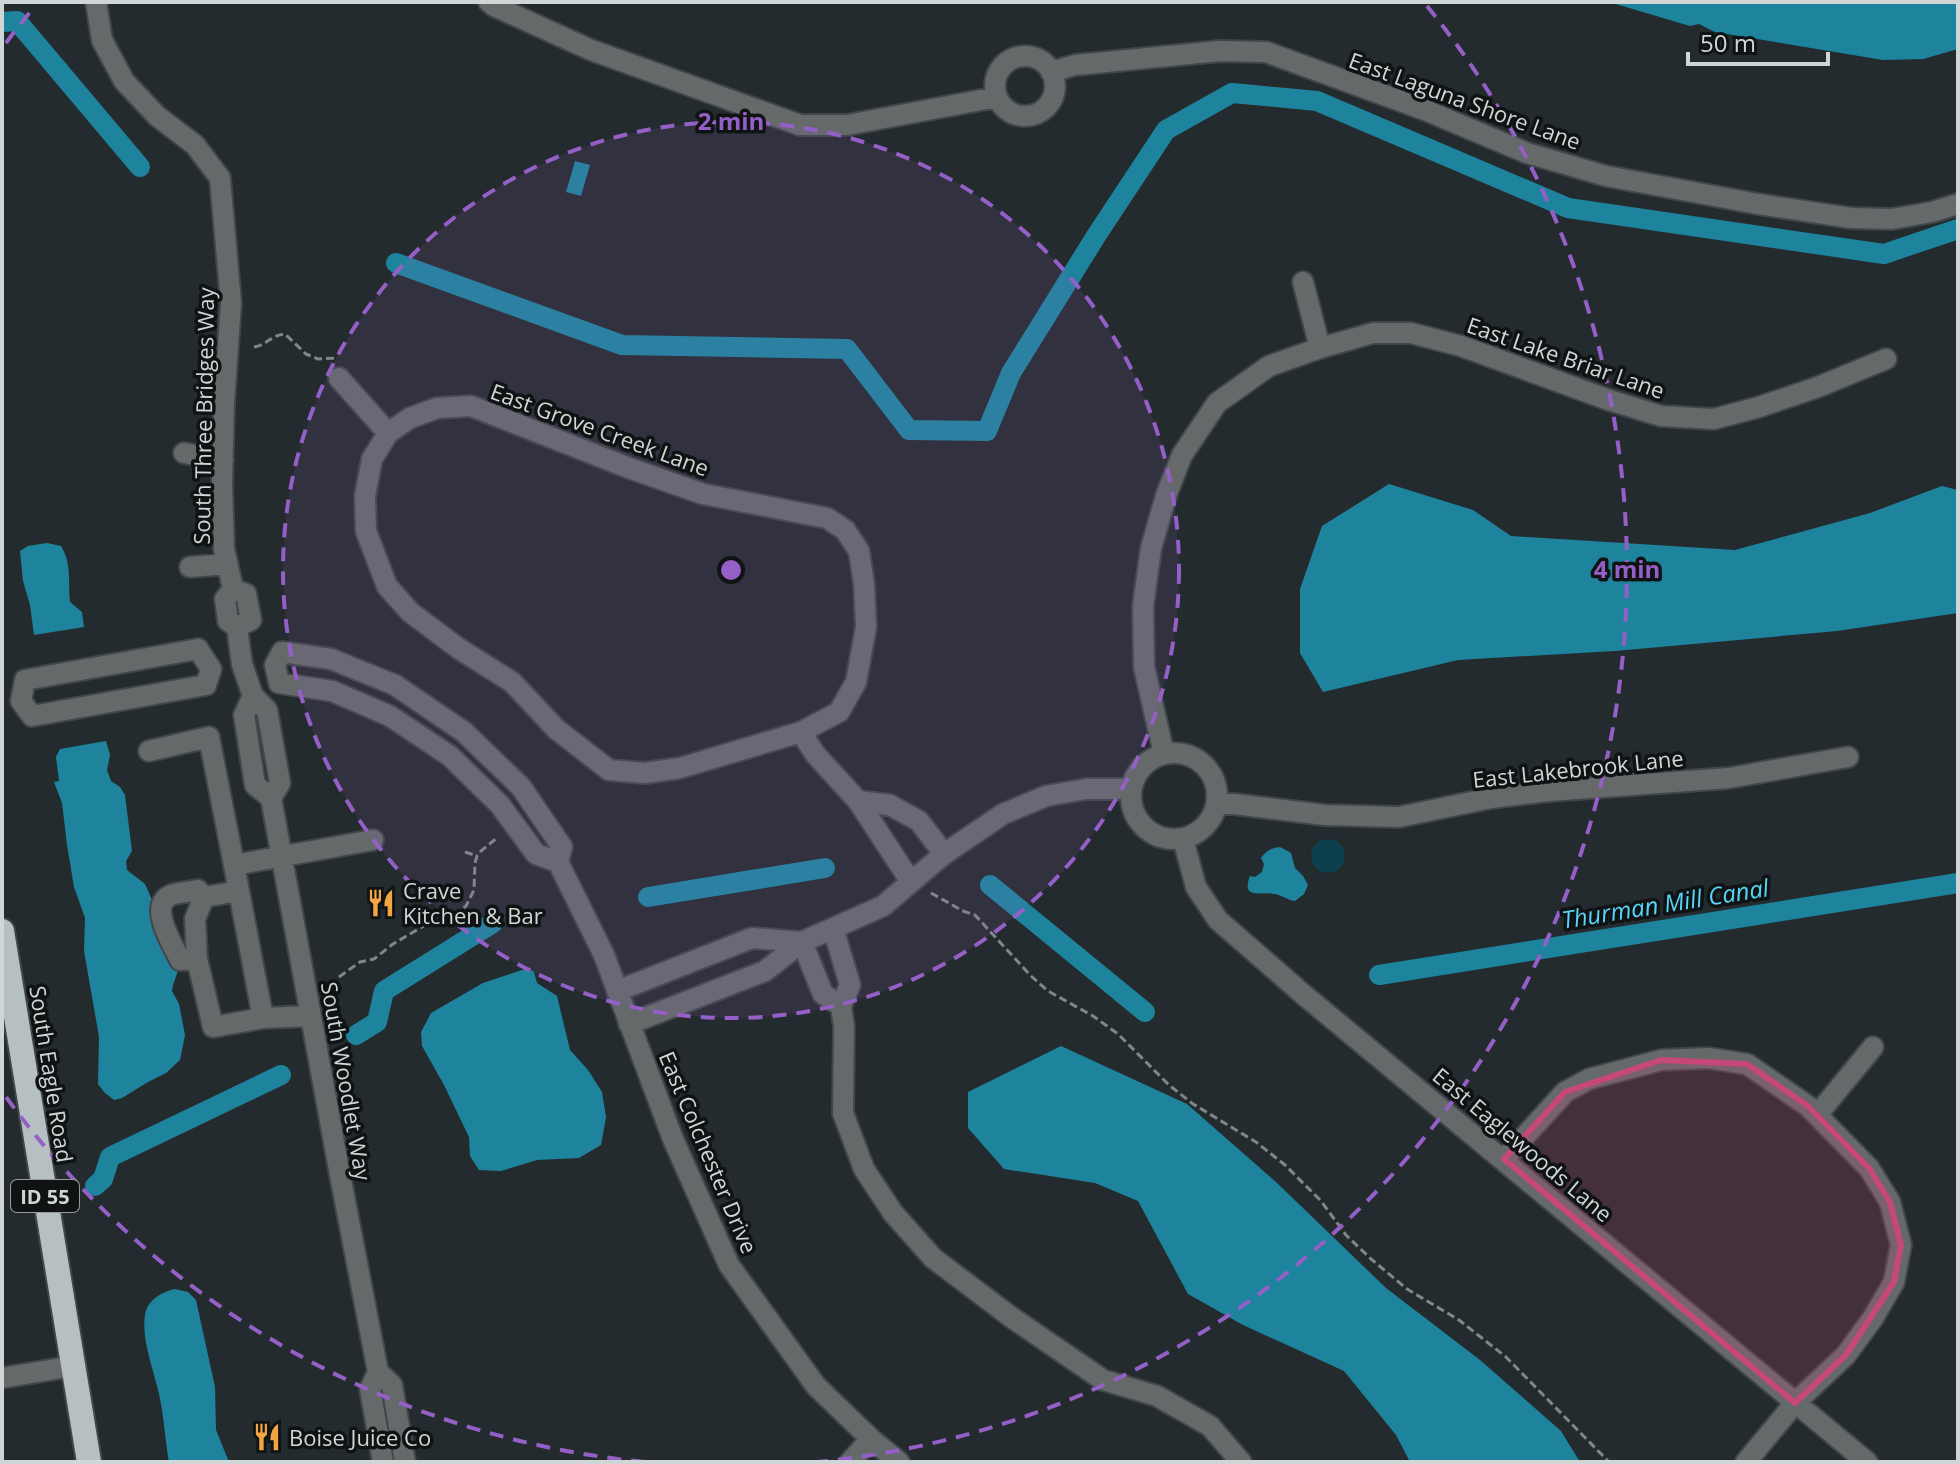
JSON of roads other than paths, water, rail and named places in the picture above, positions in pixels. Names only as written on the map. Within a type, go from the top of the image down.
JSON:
[{"type":"highway","name":"South Eagle Road","points":[[2,931],[89,1462]]},
{"type":"street","name":"South Three Bridges Way","points":[[96,2],[102,40],[124,81],[157,116],[195,145],[220,178],[231,303],[223,460],[224,549],[233,589],[225,599],[228,621],[237,627],[242,664]]},
{"type":"street","points":[[489,2],[591,50],[800,125],[847,125],[997,97]]},
{"type":"street","name":"East Laguna Shore Lane","points":[[1051,72],[1075,65],[1220,51],[1266,52],[1425,110],[1527,153],[1606,176],[1851,218],[1892,219],[1958,204]]},
{"type":"street","points":[[1017,57],[1037,58],[1051,72],[1054,91],[1051,100],[1037,113],[1018,115],[1002,105],[997,97],[996,77],[1008,61],[1017,57]]},
{"type":"street","points":[[1303,282],[1320,348]]},
{"type":"street","name":"East Lake Briar Lane","points":[[1164,754],[1144,667],[1143,606],[1151,548],[1182,455],[1217,403],[1269,366],[1373,333],[1411,333],[1461,346],[1661,416],[1714,419],[1818,387],[1886,359]]},
{"type":"street","points":[[342,369],[388,433],[372,459],[365,496],[366,531],[387,586],[410,612],[458,648],[512,682],[556,729],[609,770],[645,773],[680,768],[801,732],[815,754],[858,801],[911,882]]},
{"type":"street","name":"East Grove Creek Lane","points":[[388,433],[410,418],[437,408],[471,406],[703,494],[827,518],[845,530],[859,551],[864,584],[866,627],[856,682],[839,712],[801,732]]},
{"type":"street","points":[[184,453],[223,460]]},
{"type":"street","points":[[190,567],[227,564]]},
{"type":"street","name":"East Colchester Drive","points":[[198,649],[211,669],[206,685],[32,716],[12,702],[25,680],[198,649]]},
{"type":"street","name":"East Colchester Drive","points":[[558,862],[536,854],[500,805],[450,756],[390,716],[332,691],[279,683],[275,665],[282,652],[331,659],[395,685],[464,732],[521,787],[562,847],[558,862],[604,955],[673,1139],[729,1265],[816,1386],[899,1462]]},
{"type":"street","name":"East Colchester Drive","points":[[211,669],[242,664],[275,665]]},
{"type":"street","name":"South Woodlet Way","points":[[242,664],[253,696],[244,715],[255,785],[271,798],[378,1372],[370,1389],[383,1462]]},
{"type":"street","points":[[149,751],[209,737],[263,1018]]},
{"type":"street","points":[[1178,753],[1203,764],[1212,775],[1217,789],[1217,802],[1206,826],[1195,835],[1183,839],[1168,840],[1143,828],[1135,817],[1131,803],[1135,777],[1152,759],[1164,754],[1178,753]]},
{"type":"street","name":"East Lakebrook Lane","points":[[1217,802],[1325,815],[1399,817],[1535,792],[1729,778],[1848,757]]},
{"type":"street","points":[[629,1024],[765,971],[802,942],[883,906],[944,854],[1003,814],[1046,796],[1086,789],[1131,789]]},
{"type":"street","points":[[858,801],[890,805],[919,821],[944,854]]},
{"type":"street","name":"East Eaglewoods Lane","points":[[1183,839],[1196,887],[1218,920],[1304,995],[1867,1462]]},
{"type":"street","points":[[234,865],[373,840]]},
{"type":"street","points":[[197,959],[180,960],[160,919],[163,902],[170,895],[198,890],[204,897]]},
{"type":"street","points":[[204,897],[239,891]]},
{"type":"street","points":[[204,897],[195,919],[197,959],[213,1027],[263,1018],[311,1016]]},
{"type":"street","points":[[833,928],[850,985],[841,1006],[844,1027],[843,1113],[864,1169],[893,1213],[933,1258],[1011,1317],[1103,1380],[1157,1396],[1210,1426],[1241,1462]]},
{"type":"street","points":[[617,991],[752,938],[802,942]]},
{"type":"street","points":[[802,942],[823,994],[841,1006]]},
{"type":"street","points":[[1817,1115],[1873,1047]]},
{"type":"street","points":[[1504,1159],[1565,1092],[1589,1079],[1661,1060],[1708,1058],[1747,1064],[1808,1106],[1869,1168],[1890,1202],[1901,1245],[1894,1282],[1846,1355],[1795,1403],[1746,1462]]},
{"type":"street","points":[[2,1378],[73,1366]]},
{"type":"street","name":"South Woodlet Way","points":[[378,1372],[392,1385],[405,1462]]},
{"type":"street","points":[[850,1462],[871,1439]]},
{"type":"waterway","points":[[2,22],[17,21],[140,167]]},
{"type":"waterway","points":[[396,263],[622,345],[847,349],[909,430],[987,431],[1011,373],[1166,130],[1232,93],[1317,101],[1568,208],[1884,254],[1958,229]]},
{"type":"waterway","name":"Thurman Mill Canal","points":[[648,897],[825,868]]},
{"type":"waterway","name":"Thurman Mill Canal","points":[[1379,975],[1958,883]]},
{"type":"waterway","name":"Thurman Mill Canal","points":[[990,885],[1145,1012]]},
{"type":"waterway","name":"Thurman Mill Canal","points":[[356,1035],[377,1022],[384,991],[493,923]]},
{"type":"waterway","name":"Thurman Mill Canal","points":[[95,1186],[103,1179],[110,1157],[281,1075]]},
{"type":"place","name":"Crave Kitchen & Bar","points":[[381,903]]},
{"type":"place","name":"Boise Juice Co","points":[[267,1437]]}]
